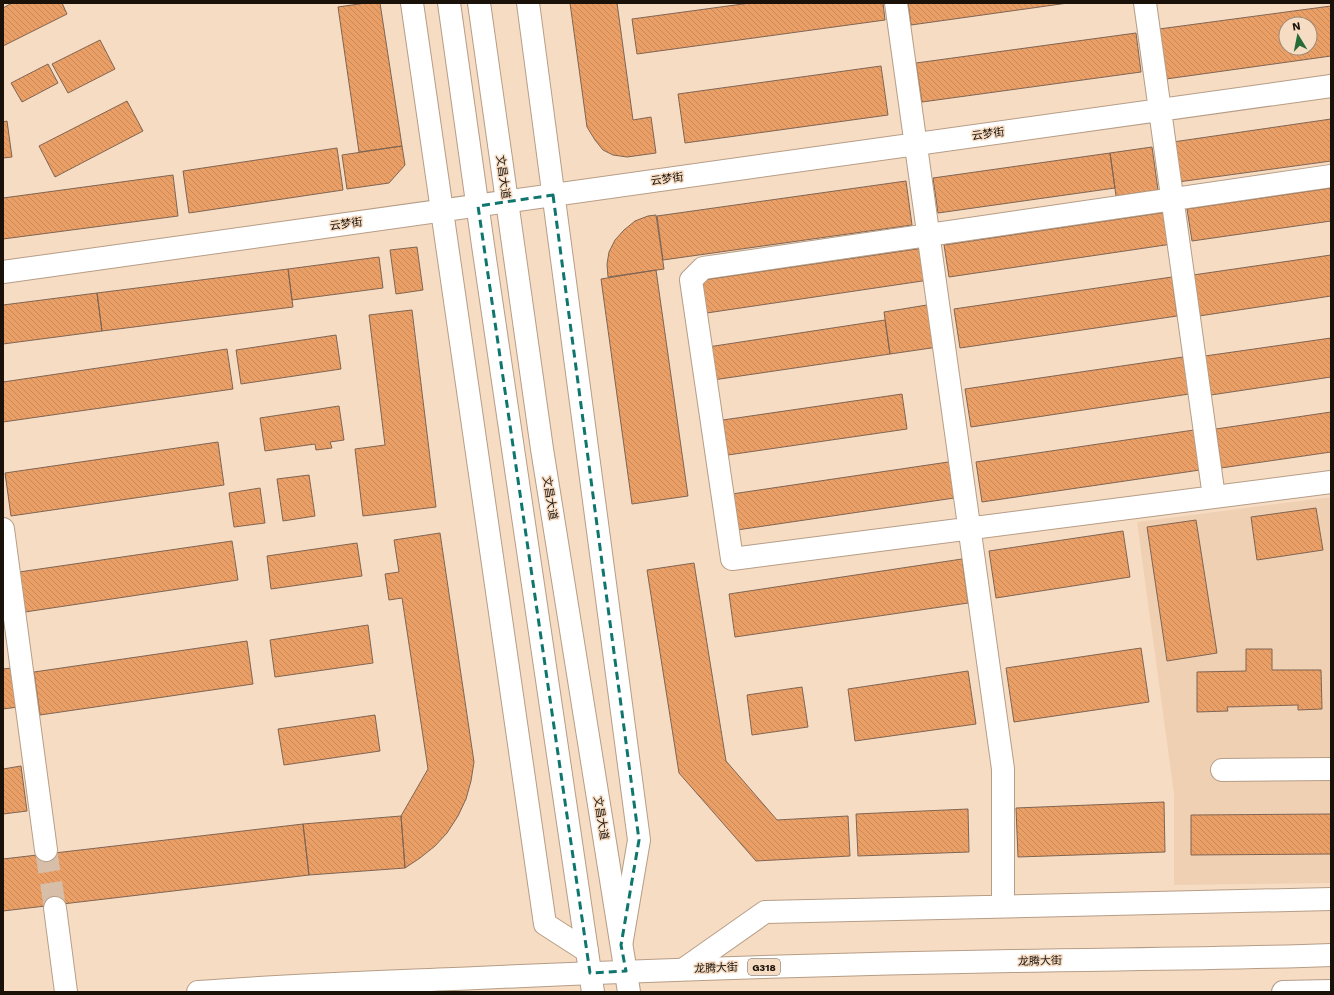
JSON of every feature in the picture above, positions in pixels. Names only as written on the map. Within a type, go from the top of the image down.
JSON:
[{"type":"main road","points":[[412,3],[545,924],[587,951]]},
{"type":"main road","points":[[449,3],[513,461],[592,982]]},
{"type":"main road","name":"文昌大道","points":[[479,3],[542,450],[627,982]]},
{"type":"main road","points":[[528,3],[639,840],[621,945]]},
{"type":"main road","points":[[896,3],[917,144],[1003,768],[1003,906]]},
{"type":"main road","points":[[1145,3],[1214,497]]},
{"type":"main road","name":"云梦街","points":[[3,272],[1331,86]]},
{"type":"main road","points":[[1331,176],[703,268],[691,280],[732,560],[1331,482]]},
{"type":"main road","points":[[3,529],[46,850]]},
{"type":"main road","points":[[1222,770],[1331,769]]},
{"type":"main road","points":[[684,970],[764,912],[1331,899]]},
{"type":"main road","points":[[55,908],[66,992]]},
{"type":"main road","name":"龙腾大街","points":[[198,992],[261,988],[627,982],[684,970],[1014,961],[1331,956]]},
{"type":"main road","points":[[1282,992],[1331,991]]},
{"type":"highlighted area","points":[[553,195],[639,840],[621,945],[626,971],[590,973],[478,206]]},
{"type":"shaded area","points":[[1331,497],[1331,883],[1174,885],[1174,794],[1137,522]]},
{"type":"building","points":[[12,3],[62,3],[67,14],[3,46],[3,8]]},
{"type":"building","points":[[366,3],[380,3],[402,146],[359,152],[338,7]]},
{"type":"building","points":[[570,3],[617,3],[633,120],[651,117],[656,153],[627,157],[613,155],[603,150],[587,127]]},
{"type":"building","points":[[750,3],[883,3],[885,20],[637,54],[632,19]]},
{"type":"building","points":[[908,3],[1068,3],[911,25]]},
{"type":"building","points":[[1331,6],[1331,56],[1166,79],[1159,29]]},
{"type":"building","points":[[1136,33],[1141,72],[922,102],[916,63]]},
{"type":"building","points":[[100,40],[115,69],[68,93],[52,64]]},
{"type":"building","points":[[48,64],[58,83],[22,102],[11,83]]},
{"type":"building","points":[[881,66],[888,115],[685,143],[678,94]]},
{"type":"building","points":[[127,101],[143,131],[55,177],[39,146]]},
{"type":"building","points":[[1331,119],[1331,161],[1178,182],[1173,142]]},
{"type":"building","points":[[7,121],[12,157],[3,158],[3,122]]},
{"type":"building","points":[[402,146],[405,165],[389,183],[347,189],[342,155]]},
{"type":"building","points":[[1152,147],[1158,190],[1116,196],[1110,153]]},
{"type":"building","points":[[337,148],[343,190],[189,213],[183,171]]},
{"type":"building","points":[[1110,153],[1115,188],[938,213],[933,178]]},
{"type":"building","points":[[173,175],[178,216],[3,239],[3,198]]},
{"type":"building","points":[[906,181],[912,225],[663,260],[657,216]]},
{"type":"building","points":[[1331,188],[1331,221],[1192,241],[1187,209]]},
{"type":"building","points":[[1167,212],[1172,244],[949,277],[944,245]]},
{"type":"building","points":[[656,215],[664,269],[608,277],[607,264],[609,252],[615,240],[635,221],[648,216]]},
{"type":"building","points":[[417,247],[423,290],[396,294],[390,250]]},
{"type":"building","points":[[924,248],[929,280],[700,314],[696,281]]},
{"type":"building","points":[[1331,255],[1331,296],[1199,316],[1193,275]]},
{"type":"building","points":[[379,257],[383,288],[292,300],[288,269]]},
{"type":"building","points":[[288,269],[293,307],[102,331],[97,293]]},
{"type":"building","points":[[656,270],[688,496],[632,504],[601,279]]},
{"type":"building","points":[[1172,277],[1177,316],[960,348],[954,309]]},
{"type":"building","points":[[97,293],[102,331],[3,344],[3,305]]},
{"type":"building","points":[[933,304],[938,347],[890,354],[884,312]]},
{"type":"building","points":[[412,310],[436,507],[363,516],[355,449],[385,445],[369,315]]},
{"type":"building","points":[[885,320],[890,354],[713,380],[708,347]]},
{"type":"building","points":[[336,335],[341,369],[241,384],[236,350]]},
{"type":"building","points":[[1331,338],[1331,377],[1211,395],[1205,356]]},
{"type":"building","points":[[227,349],[233,389],[3,422],[3,382]]},
{"type":"building","points":[[1183,357],[1189,394],[971,427],[965,389]]},
{"type":"building","points":[[902,394],[907,429],[728,455],[723,420]]},
{"type":"building","points":[[339,406],[344,440],[330,442],[332,448],[316,450],[315,444],[265,451],[260,418]]},
{"type":"building","points":[[1331,412],[1331,452],[1221,468],[1216,429]]},
{"type":"building","points":[[1194,430],[1200,470],[982,502],[976,462]]},
{"type":"building","points":[[218,442],[224,485],[11,516],[5,473]]},
{"type":"building","points":[[955,461],[961,497],[737,530],[732,494]]},
{"type":"building","points":[[309,475],[315,516],[283,521],[277,479]]},
{"type":"building","points":[[260,488],[265,523],[234,527],[229,493]]},
{"type":"building","points":[[1316,508],[1323,550],[1257,560],[1251,517]]},
{"type":"building","points":[[1196,520],[1217,653],[1167,661],[1147,527]]},
{"type":"building","points":[[1123,531],[1130,577],[996,598],[989,551]]},
{"type":"building","points":[[440,533],[474,762],[466,799],[458,816],[447,833],[435,846],[405,868],[401,816],[428,769],[402,598],[389,600],[385,574],[399,572],[394,540]]},
{"type":"building","points":[[232,541],[238,580],[25,612],[19,572]]},
{"type":"building","points":[[357,543],[362,576],[271,589],[267,556]]},
{"type":"building","points":[[962,559],[968,603],[735,637],[729,594]]},
{"type":"building","points":[[694,563],[726,761],[777,820],[848,816],[850,856],[756,861],[679,773],[647,570]]},
{"type":"building","points":[[368,625],[373,663],[275,677],[270,640]]},
{"type":"building","points":[[247,641],[253,684],[40,715],[34,672]]},
{"type":"building","points":[[1141,648],[1149,702],[1014,722],[1006,668]]},
{"type":"building","points":[[1246,649],[1272,649],[1272,670],[1321,670],[1322,709],[1298,710],[1298,705],[1227,707],[1228,711],[1197,712],[1197,672],[1246,671]]},
{"type":"building","points":[[12,668],[18,707],[3,709],[3,669]]},
{"type":"building","points":[[968,671],[976,724],[855,741],[848,689]]},
{"type":"building","points":[[802,687],[808,727],[752,735],[747,695]]},
{"type":"building","points":[[375,715],[380,751],[284,765],[278,729]]},
{"type":"building","points":[[21,766],[27,811],[3,814],[3,769]]},
{"type":"building","points":[[1164,802],[1165,852],[1018,857],[1016,808]]},
{"type":"building","points":[[968,809],[969,852],[858,856],[856,814]]},
{"type":"building","points":[[1331,814],[1331,854],[1191,855],[1191,815]]},
{"type":"building","points":[[401,816],[405,868],[309,875],[303,824]]},
{"type":"building","points":[[303,824],[309,875],[3,911],[3,859]]},
{"type":"tunnel","points":[[46,850],[55,908]]}]
